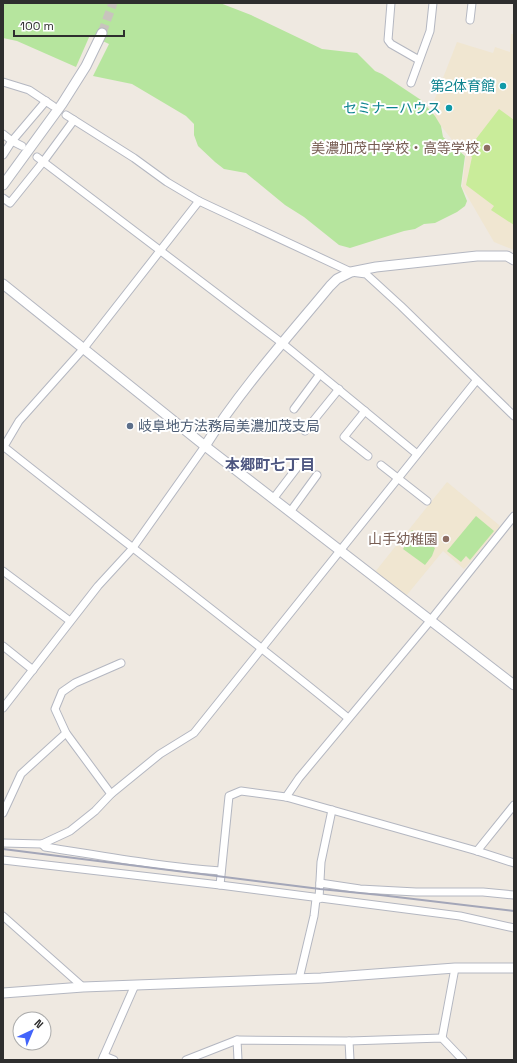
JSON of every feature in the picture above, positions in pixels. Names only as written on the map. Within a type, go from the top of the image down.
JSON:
[{"type":"street","points":[[391,3],[388,40],[391,44],[419,60]]},
{"type":"street","points":[[411,83],[430,31],[433,3]]},
{"type":"street","points":[[470,20],[472,3]]},
{"type":"street","points":[[3,185],[62,104],[86,66],[102,33]]},
{"type":"street","points":[[3,82],[29,90],[53,106]]},
{"type":"street","points":[[3,155],[12,141],[46,101]]},
{"type":"street","points":[[66,115],[198,201],[351,272],[366,274],[514,416]]},
{"type":"street","points":[[3,198],[10,203],[74,120]]},
{"type":"street","points":[[3,134],[22,146]]},
{"type":"street","points":[[37,157],[282,343],[417,454]]},
{"type":"street","points":[[198,201],[84,348],[19,421],[3,447],[132,549],[263,648],[348,718]]},
{"type":"street","points":[[3,708],[98,586],[132,549],[238,399],[282,343],[337,279],[351,272],[376,267],[477,256],[507,256],[514,260]]},
{"type":"street","points":[[3,284],[205,446],[514,685]]},
{"type":"street","points":[[294,409],[320,374]]},
{"type":"street","points":[[3,843],[42,844],[70,831],[95,811],[111,794],[160,754],[194,733],[476,381]]},
{"type":"street","points":[[305,431],[339,389]]},
{"type":"street","points":[[365,411],[344,437],[368,456]]},
{"type":"street","points":[[273,499],[299,465]]},
{"type":"street","points":[[381,465],[426,501]]},
{"type":"street","points":[[290,512],[317,475]]},
{"type":"street","points":[[286,797],[299,778],[430,621],[514,516]]},
{"type":"street","points":[[3,571],[70,621]]},
{"type":"street","points":[[3,646],[33,670]]},
{"type":"street","points":[[111,794],[66,733],[56,709],[62,692],[75,683],[121,663]]},
{"type":"street","points":[[3,813],[21,774],[66,733]]},
{"type":"street","points":[[220,885],[229,796],[240,791],[286,797],[477,851],[514,863]]},
{"type":"street","points":[[477,851],[514,805]]},
{"type":"street","points":[[299,979],[314,916],[320,884],[321,862],[332,810]]},
{"type":"street","points":[[42,844],[45,847],[196,869],[221,871]]},
{"type":"street","points":[[3,860],[220,885],[317,899],[460,916],[514,928]]},
{"type":"street","points":[[320,884],[416,892],[483,892],[514,895]]},
{"type":"street","points":[[3,916],[83,987]]},
{"type":"street","points":[[442,1038],[455,968]]},
{"type":"street","points":[[3,993],[83,987],[299,979],[455,968],[514,968]]},
{"type":"street","points":[[114,1060],[103,1058],[135,985]]},
{"type":"street","points":[[186,1060],[237,1040],[349,1041],[442,1038],[463,1060]]},
{"type":"street","points":[[237,1040],[238,1060]]},
{"type":"street","points":[[349,1041],[350,1060]]},
{"type":"shaded area","name":"美濃加茂中学校・高等学校","points":[[511,34],[514,34],[514,250],[494,242],[462,187],[466,155],[434,117],[439,104],[434,101],[457,42],[493,53],[495,47],[510,52]]},
{"type":"shaded area","name":"山手幼稚園","points":[[447,482],[500,527],[464,569],[443,551],[406,596],[375,572]]},
{"type":"green space","points":[[3,3],[220,3],[251,15],[322,49],[357,53],[375,71],[421,100],[435,116],[441,126],[443,137],[465,156],[461,186],[467,201],[465,206],[457,212],[435,223],[424,224],[415,229],[350,248],[339,245],[304,217],[285,205],[246,173],[224,169],[215,162],[198,146],[194,135],[194,124],[186,116],[132,84],[93,76],[109,44],[90,35],[76,67],[17,41],[3,38]]},
{"type":"green space","points":[[499,109],[514,120],[514,225],[491,210],[494,206],[466,185],[472,157],[466,152]]},
{"type":"green space","points":[[476,516],[494,531],[470,560],[466,556],[461,562],[447,551]]},
{"type":"green space","points":[[412,530],[435,548],[432,556],[425,565],[403,549],[407,543],[404,540]]},
{"type":"tunnel","points":[[102,33],[113,3]]},
{"type":"railway","points":[[3,849],[320,889],[514,911]]},
{"type":"place","name":"第2体育館","points":[[503,86]]},
{"type":"place","name":"セミナーハウス","points":[[449,108]]},
{"type":"place","name":"美濃加茂中学校・高等学校","points":[[487,148]]},
{"type":"place","name":"岐阜地方法務局美濃加茂支局","points":[[130,426]]},
{"type":"place","name":"山手幼稚園","points":[[446,539]]},
{"type":"district","name":"本郷町七丁目","points":[[270,464]]}]
